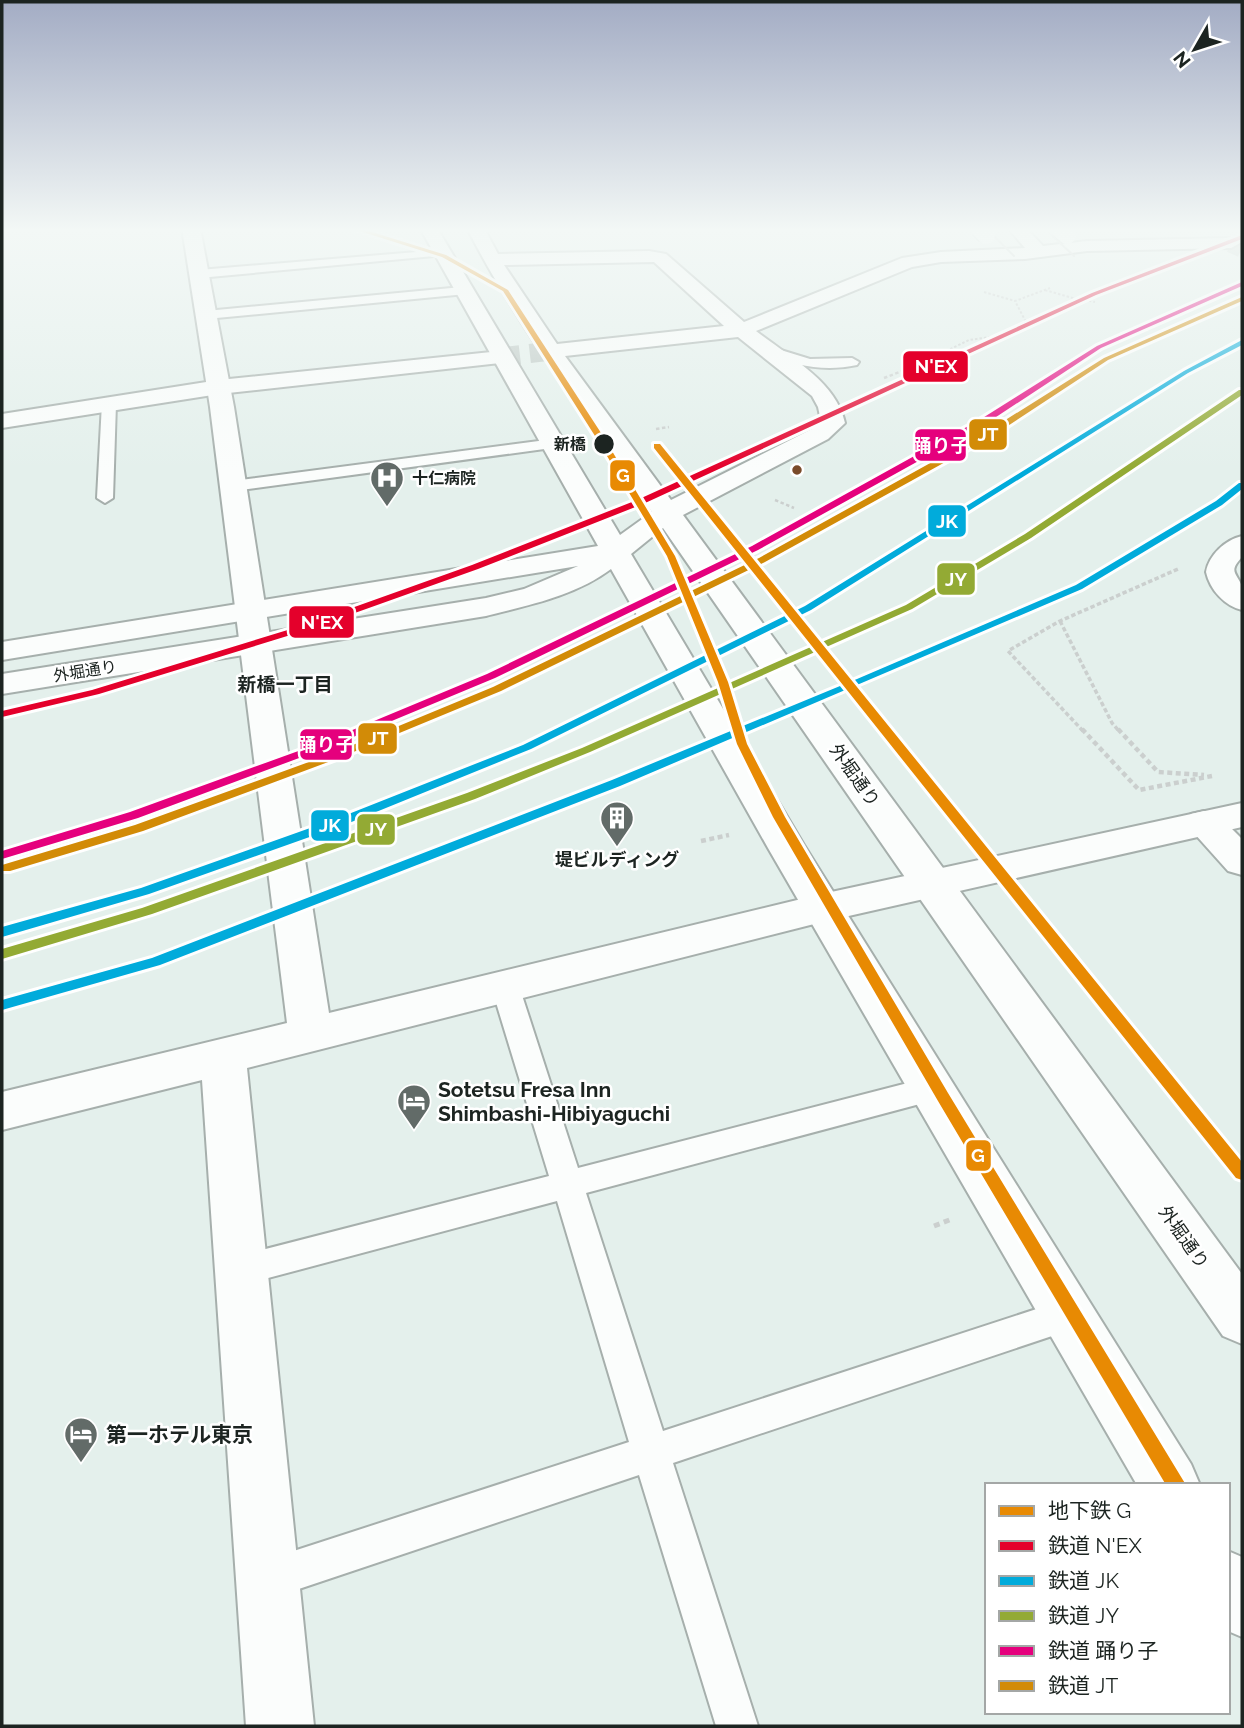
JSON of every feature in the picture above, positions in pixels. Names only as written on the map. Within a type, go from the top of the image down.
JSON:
[{"type":"main road","points":[[205,309],[219,387],[310,1033]]},
{"type":"main road","points":[[472,309],[554,443],[613,551],[822,908],[1169,1483]]},
{"type":"main road","name":"外堀通り","points":[[524,309],[551,351],[1242,1318]]},
{"type":"main road","points":[[718,309],[771,351]]},
{"type":"main road","points":[[551,351],[742,330],[794,309]]},
{"type":"main road","name":"外堀通り","points":[[2,651],[486,607],[534,596],[591,570],[668,512],[820,434],[833,423],[830,407],[820,392],[771,351]]},
{"type":"main road","points":[[2,421],[219,387],[501,357]]},
{"type":"main road","points":[[1242,544],[1230,552],[1220,565],[1219,576],[1224,587],[1242,601]]},
{"type":"main road","name":"外堀通り","points":[[2,684],[252,628]]},
{"type":"main road","points":[[2,1111],[822,908],[1242,815]]},
{"type":"main road","points":[[1204,823],[1242,862]]},
{"type":"main road","points":[[224,1054],[227,1120],[280,1726]]},
{"type":"main road","points":[[1230,1585],[1242,1605]]},
{"type":"lane","points":[[206,315],[274,309]]},
{"type":"lane","points":[[771,351],[821,366],[852,362]]},
{"type":"lane","points":[[105,498],[109,403]]},
{"type":"lane","points":[[233,486],[554,443]]},
{"type":"lane","points":[[505,986],[737,1726]]},
{"type":"lane","points":[[242,1270],[931,1089]]},
{"type":"lane","points":[[268,1579],[1067,1315]]},
{"type":"path","points":[[878,381],[903,369],[925,365],[938,369],[1026,322],[1019,309]]},
{"type":"path","points":[[938,355],[969,340],[1001,335]]},
{"type":"path","points":[[1060,621],[1112,723],[1158,772],[1212,776],[1139,790],[1008,651],[1060,621],[1183,566]]},
{"type":"path","points":[[701,841],[730,835]]},
{"type":"tunnel","points":[[501,357],[551,351]]},
{"type":"metro line","name":"G","points":[[517,309],[599,436],[671,556],[723,682],[742,744],[779,817],[943,1097],[1176,1483]]},
{"type":"metro line","name":"G","points":[[657,446],[1242,1173]]},
{"type":"rail line","name":"N'EX","points":[[2,714],[95,692],[307,627],[475,567],[640,502],[1062,309]]},
{"type":"rail line","name":"踊り子","points":[[2,855],[134,815],[330,743],[491,676],[755,548],[984,421],[1099,347],[1186,309]]},
{"type":"rail line","name":"JT","points":[[6,868],[139,828],[335,756],[497,689],[762,560],[991,433],[1106,359],[1220,309]]},
{"type":"rail line","name":"JK","points":[[2,932],[145,891],[345,820],[527,747],[808,608],[1186,372],[1242,342]]},
{"type":"rail line","name":"JY","points":[[2,954],[147,911],[471,796],[586,750],[909,607],[1028,536],[1242,392]]},
{"type":"rail line","name":"JK","points":[[2,1005],[155,962],[616,783],[861,681],[1079,587],[1219,503],[1242,485]]},
{"type":"place","name":"新橋","points":[[604,444]]},
{"type":"place","name":"十仁病院","points":[[387,508]]},
{"type":"place","name":"堤ビルディング","points":[[617,848]]},
{"type":"place","name":"Sotetsu Fresa Inn Shimbashi-Hibiyaguchi","points":[[414,1131]]},
{"type":"place","name":"第一ホテル東京","points":[[81,1464]]},
{"type":"district","name":"新橋一丁目","points":[[285,684]]}]
